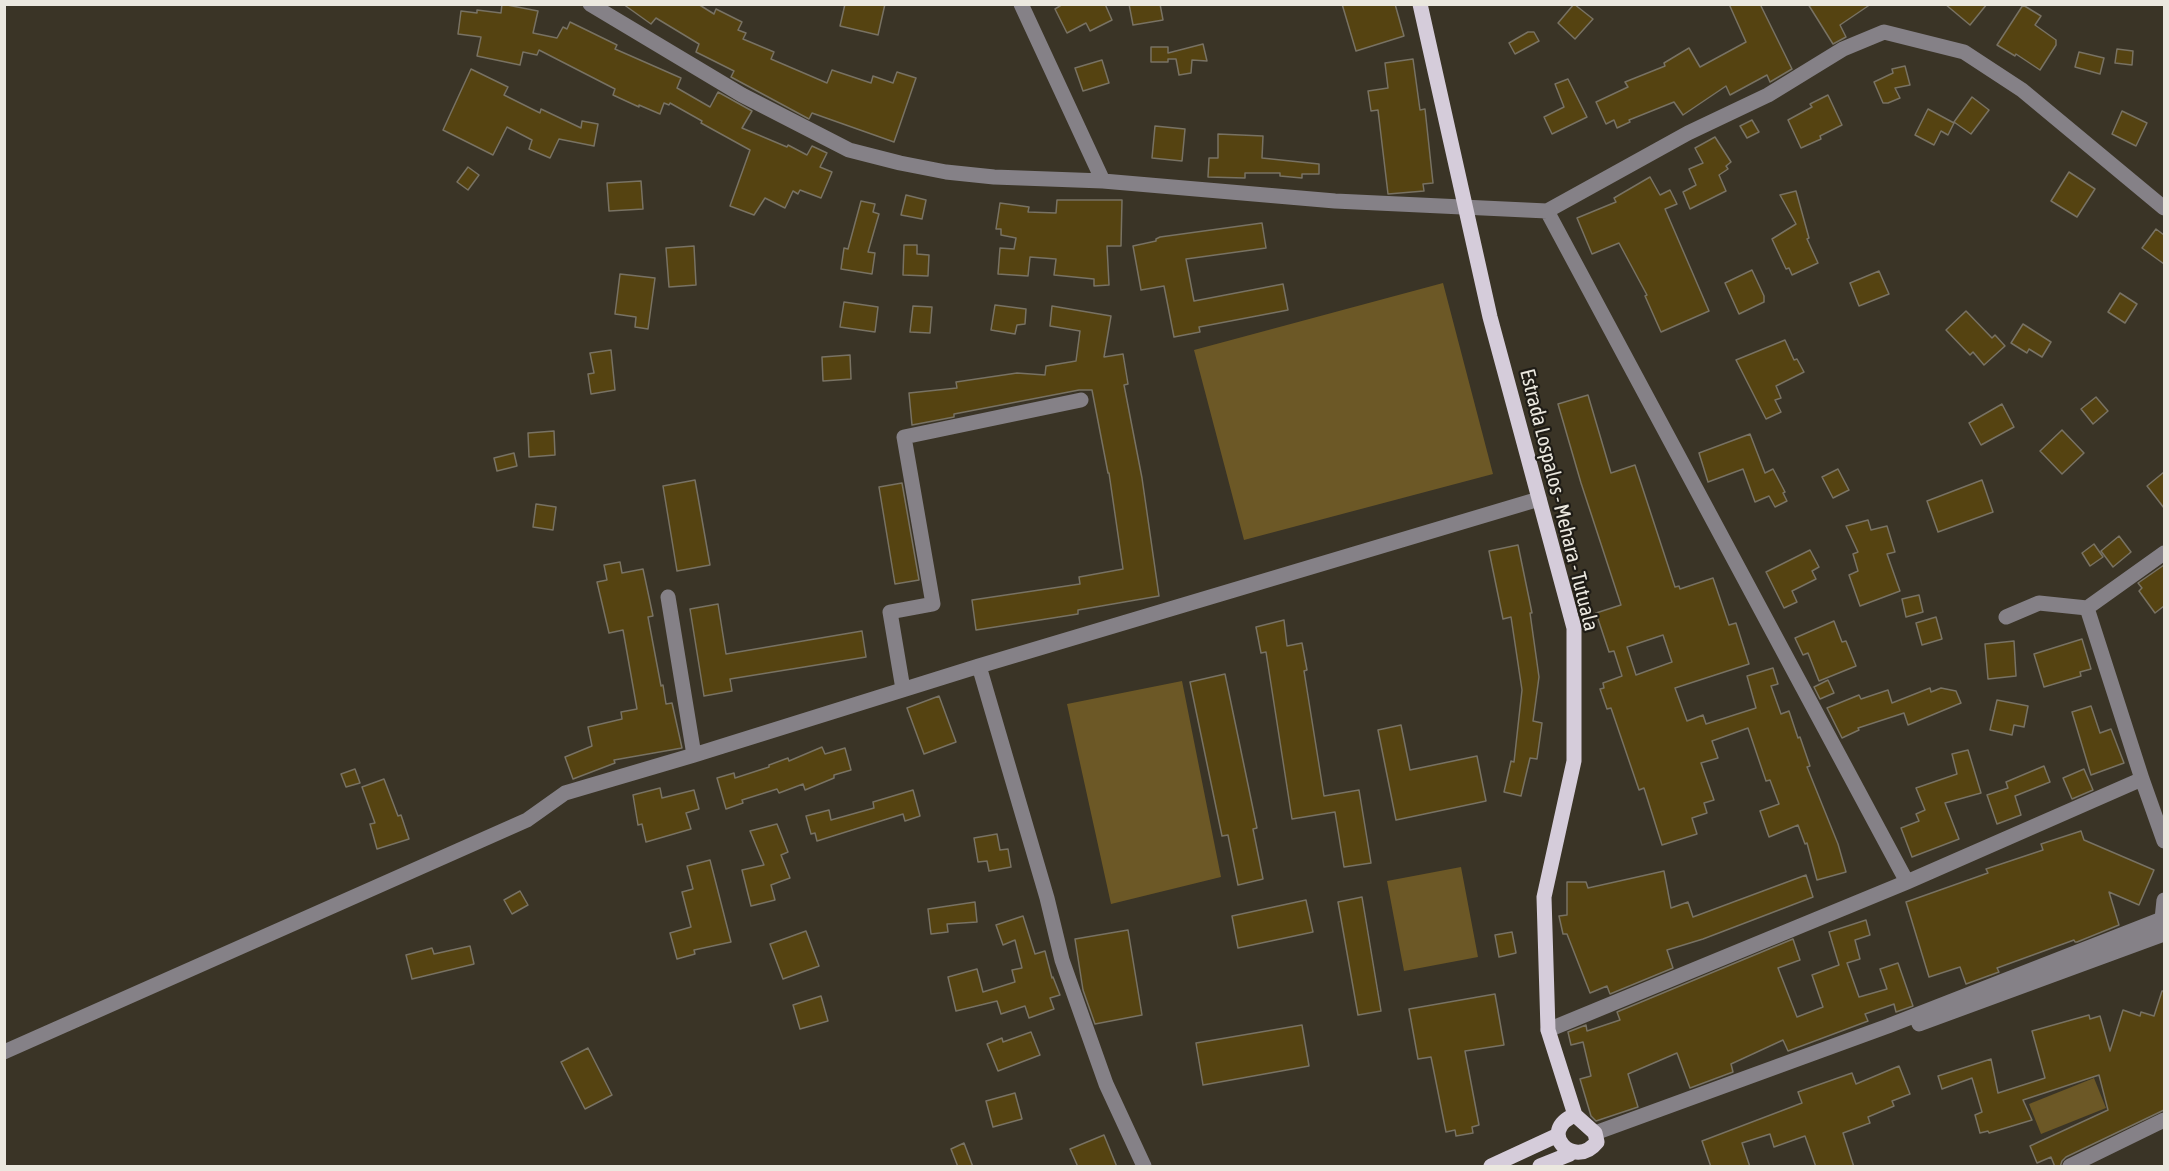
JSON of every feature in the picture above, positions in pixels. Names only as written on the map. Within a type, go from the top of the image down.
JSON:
[{"type":"main road","name":"Estrada Lospalos - Mehara - Tutuala","points":[[1420,4],[1490,317],[1574,628],[1574,761],[1544,897],[1548,1030],[1575,1115]]},
{"type":"main road","points":[[1540,1167],[1580,1159],[1592,1150],[1596,1137],[1575,1115],[1566,1119],[1557,1135],[1563,1150],[1580,1159]]},
{"type":"main road","points":[[1491,1167],[1557,1135]]},
{"type":"street","points":[[591,4],[742,95],[849,150],[946,172],[1335,201],[1547,211],[1688,133],[1768,95],[1843,50],[1884,32],[1964,52],[2022,90],[2164,208]]},
{"type":"street","points":[[1021,4],[1103,182]]},
{"type":"street","points":[[1547,211],[1907,882]]},
{"type":"street","points":[[903,689],[890,612],[933,604],[904,437],[1082,400]]},
{"type":"street","points":[[4,1052],[527,820],[565,793],[979,666],[1539,499]]},
{"type":"street","points":[[2006,617],[2039,603],[2087,608],[2164,553]]},
{"type":"street","points":[[668,597],[694,755]]},
{"type":"street","points":[[2087,608],[2164,841]]},
{"type":"street","points":[[979,666],[1047,898],[1062,960],[1107,1084],[1144,1167]]},
{"type":"street","points":[[1548,1030],[1907,882],[2142,779]]},
{"type":"street","points":[[1596,1137],[2164,924],[2164,900]]},
{"type":"street","points":[[2070,1167],[2164,1120]]},
{"type":"shaded area","points":[[1443,283],[1493,474],[1244,540],[1194,350]]},
{"type":"shaded area","points":[[1182,681],[1221,877],[1111,904],[1067,704]]},
{"type":"shaded area","points":[[1461,867],[1478,957],[1404,971],[1387,881]]},
{"type":"shaded area","points":[[2094,1078],[2106,1108],[2041,1134],[2029,1104]]},
{"type":"building","points":[[502,4],[538,11],[533,33],[557,38],[563,27],[567,29],[570,22],[617,45],[615,49],[681,78],[677,88],[710,107],[718,92],[752,111],[742,128],[787,147],[788,145],[807,155],[812,146],[827,153],[820,167],[832,172],[821,198],[800,190],[798,194],[793,191],[785,208],[765,198],[754,215],[730,206],[750,150],[701,123],[702,121],[670,103],[669,105],[664,103],[660,114],[639,105],[639,107],[613,95],[615,89],[539,50],[537,55],[523,52],[520,65],[477,56],[481,37],[458,34],[461,11],[501,13]]},
{"type":"building","points":[[623,4],[698,4],[714,14],[716,9],[742,22],[738,30],[746,33],[743,39],[774,52],[771,59],[827,83],[832,70],[871,83],[873,76],[893,83],[897,72],[916,78],[894,142],[812,113],[809,119],[731,77],[734,71],[696,52],[699,44],[656,18],[651,24]]},
{"type":"building","points":[[845,4],[885,4],[878,35],[840,26]]},
{"type":"building","points":[[1063,4],[1105,4],[1112,20],[1090,31],[1086,23],[1067,33],[1055,9]]},
{"type":"building","points":[[1129,4],[1160,4],[1163,20],[1133,25]]},
{"type":"building","points":[[1342,4],[1395,4],[1404,36],[1356,51]]},
{"type":"building","points":[[1574,4],[1593,19],[1575,39],[1558,23]]},
{"type":"building","points":[[1729,4],[1760,4],[1792,69],[1770,82],[1767,75],[1730,95],[1726,86],[1683,115],[1674,102],[1629,120],[1630,122],[1617,128],[1614,120],[1606,124],[1596,102],[1628,87],[1625,82],[1665,66],[1664,63],[1689,48],[1700,67],[1746,42]]},
{"type":"building","points":[[1808,4],[1871,4],[1840,25],[1846,37],[1833,44]]},
{"type":"building","points":[[1945,4],[1987,4],[1970,25]]},
{"type":"building","points":[[2023,5],[2041,16],[2035,25],[2056,40],[2056,45],[2040,70],[1997,45]]},
{"type":"building","points":[[1528,32],[1534,32],[1539,41],[1515,54],[1509,43]]},
{"type":"building","points":[[1203,44],[1207,61],[1192,60],[1191,73],[1179,75],[1176,59],[1168,59],[1168,62],[1151,62],[1151,47],[1168,47],[1168,53]]},
{"type":"building","points":[[2117,49],[2133,51],[2132,65],[2115,63]]},
{"type":"building","points":[[2079,52],[2104,58],[2100,74],[2075,67]]},
{"type":"building","points":[[1413,59],[1420,110],[1425,109],[1433,183],[1423,184],[1424,191],[1388,194],[1378,110],[1371,111],[1368,91],[1388,88],[1385,63]]},
{"type":"building","points":[[1102,60],[1109,83],[1083,91],[1075,68]]},
{"type":"building","points":[[1905,66],[1910,85],[1895,88],[1900,98],[1883,103],[1874,82],[1893,73],[1892,69]]},
{"type":"building","points":[[471,69],[508,87],[504,95],[540,113],[541,109],[581,128],[582,121],[598,124],[594,146],[559,139],[550,158],[529,149],[532,140],[507,127],[493,155],[443,130]]},
{"type":"building","points":[[1568,79],[1587,117],[1552,134],[1544,117],[1564,107],[1555,84]]},
{"type":"building","points":[[1828,95],[1842,125],[1820,136],[1821,139],[1801,148],[1788,120],[1812,107],[1810,104]]},
{"type":"building","points":[[1972,97],[1989,110],[1971,134],[1954,122]]},
{"type":"building","points":[[1928,109],[1954,123],[1948,135],[1941,131],[1934,145],[1915,135]]},
{"type":"building","points":[[2122,111],[2147,123],[2136,146],[2112,134]]},
{"type":"building","points":[[1752,120],[1759,132],[1747,138],[1740,126]]},
{"type":"building","points":[[1155,126],[1185,129],[1182,161],[1152,158]]},
{"type":"building","points":[[1218,134],[1263,136],[1262,158],[1319,164],[1319,174],[1302,174],[1302,178],[1280,176],[1280,173],[1245,173],[1245,178],[1208,177],[1209,158],[1218,158]]},
{"type":"building","points":[[1715,137],[1731,162],[1726,166],[1728,169],[1719,175],[1726,191],[1690,209],[1683,192],[1696,185],[1689,169],[1703,163],[1695,148]]},
{"type":"building","points":[[468,167],[479,175],[468,190],[457,182]]},
{"type":"building","points":[[2069,172],[2095,189],[2077,217],[2051,201]]},
{"type":"building","points":[[1650,177],[1660,195],[1670,190],[1677,204],[1665,209],[1709,311],[1661,332],[1645,296],[1647,295],[1619,243],[1592,254],[1577,218],[1616,202],[1614,198]]},
{"type":"building","points":[[641,181],[643,209],[609,211],[607,183]]},
{"type":"building","points":[[1796,191],[1809,238],[1807,239],[1818,263],[1792,275],[1789,268],[1786,269],[1772,239],[1796,224],[1780,195]]},
{"type":"building","points":[[906,195],[926,200],[922,219],[901,215]]},
{"type":"building","points":[[1057,200],[1122,200],[1121,246],[1107,246],[1109,285],[1094,286],[1094,279],[1054,275],[1056,259],[1030,257],[1028,276],[998,274],[1000,248],[1014,249],[1016,238],[1001,235],[1001,229],[996,229],[1000,203],[1029,207],[1028,212],[1056,213]]},
{"type":"building","points":[[861,201],[875,204],[873,212],[879,214],[868,252],[875,253],[872,274],[841,269],[844,248],[848,249]]},
{"type":"building","points":[[1262,223],[1266,248],[1186,259],[1194,301],[1283,284],[1288,310],[1199,327],[1200,332],[1174,337],[1164,286],[1141,290],[1133,246],[1156,241],[1160,237]]},
{"type":"building","points":[[2156,229],[2164,235],[2164,264],[2142,248]]},
{"type":"building","points":[[904,245],[917,245],[917,254],[929,255],[928,276],[903,275]]},
{"type":"building","points":[[694,246],[696,285],[669,287],[666,248]]},
{"type":"building","points":[[1752,270],[1764,296],[1764,302],[1739,314],[1725,283]]},
{"type":"building","points":[[1879,271],[1889,294],[1859,306],[1850,283]]},
{"type":"building","points":[[620,274],[655,278],[648,329],[635,327],[636,317],[615,314]]},
{"type":"building","points":[[2120,293],[2137,304],[2125,323],[2108,312]]},
{"type":"building","points":[[844,302],[878,307],[875,332],[840,327]]},
{"type":"building","points":[[995,305],[1026,309],[1025,324],[1017,325],[1015,334],[991,330]]},
{"type":"building","points":[[913,306],[932,307],[930,333],[910,332]]},
{"type":"building","points":[[1052,306],[1111,316],[1104,357],[1123,354],[1128,384],[1124,385],[1142,478],[1159,596],[1078,610],[1078,614],[976,630],[972,600],[1080,584],[1079,577],[1123,569],[1109,473],[1092,390],[1079,390],[954,414],[954,417],[912,425],[909,393],[957,388],[956,382],[1017,373],[1045,375],[1046,366],[1076,361],[1080,331],[1050,326]]},
{"type":"building","points":[[1966,311],[1992,338],[1995,335],[2005,346],[1984,365],[1973,352],[1970,355],[1946,330]]},
{"type":"building","points":[[2023,324],[2051,342],[2042,357],[2029,349],[2027,353],[2011,343]]},
{"type":"building","points":[[1785,340],[1794,360],[1797,359],[1804,372],[1776,386],[1781,398],[1775,400],[1781,412],[1766,419],[1736,360]]},
{"type":"building","points":[[611,350],[615,390],[591,394],[588,374],[594,373],[590,353]]},
{"type":"building","points":[[850,355],[851,379],[823,381],[822,357]]},
{"type":"building","points":[[1588,395],[1611,473],[1635,465],[1675,587],[1679,586],[1680,589],[1713,578],[1729,625],[1736,623],[1749,664],[1675,688],[1687,721],[1703,715],[1706,724],[1756,708],[1747,676],[1773,668],[1778,684],[1771,686],[1781,714],[1789,711],[1798,738],[1800,737],[1810,766],[1807,767],[1838,844],[1846,872],[1817,880],[1807,843],[1805,844],[1798,825],[1769,837],[1760,811],[1779,804],[1770,780],[1766,781],[1748,728],[1712,741],[1718,758],[1701,763],[1714,800],[1704,803],[1707,813],[1692,818],[1697,834],[1662,845],[1644,788],[1639,790],[1611,708],[1607,709],[1600,689],[1604,688],[1603,683],[1622,676],[1614,651],[1609,652],[1596,613],[1621,605],[1558,404]],"holes":[[[1663,635],[1672,662],[1636,675],[1627,647]]]},
{"type":"building","points":[[2096,397],[2108,411],[2093,424],[2081,409]]},
{"type":"building","points":[[2002,404],[2014,427],[1981,445],[1969,423]]},
{"type":"building","points":[[2062,430],[2084,453],[2062,474],[2040,451]]},
{"type":"building","points":[[554,431],[555,455],[529,457],[528,433]]},
{"type":"building","points":[[1750,434],[1765,473],[1773,469],[1785,492],[1783,493],[1787,501],[1775,507],[1769,496],[1755,502],[1743,469],[1708,482],[1699,453]]},
{"type":"building","points":[[514,453],[517,466],[497,471],[494,458]]},
{"type":"building","points":[[1838,469],[1849,490],[1833,498],[1822,477]]},
{"type":"building","points":[[2164,472],[2164,508],[2147,486]]},
{"type":"building","points":[[695,480],[710,565],[677,571],[663,486]]},
{"type":"building","points":[[1982,480],[1993,512],[1938,532],[1927,501]]},
{"type":"building","points":[[902,483],[919,580],[895,584],[879,487]]},
{"type":"building","points":[[536,504],[556,507],[553,530],[533,527]]},
{"type":"building","points":[[1868,520],[1871,530],[1887,526],[1895,552],[1887,554],[1900,591],[1860,606],[1849,575],[1858,571],[1853,554],[1858,552],[1846,526]]},
{"type":"building","points":[[2119,536],[2131,552],[2113,567],[2101,551]]},
{"type":"building","points":[[2094,544],[2103,557],[2090,566],[2082,553]]},
{"type":"building","points":[[1518,545],[1532,613],[1530,613],[1539,677],[1533,721],[1542,723],[1537,759],[1530,758],[1521,796],[1504,792],[1511,761],[1514,762],[1522,690],[1511,617],[1503,619],[1489,551]]},
{"type":"building","points":[[1810,550],[1819,567],[1812,571],[1816,579],[1792,591],[1797,602],[1784,608],[1766,572]]},
{"type":"building","points":[[620,562],[622,573],[643,569],[653,616],[648,617],[661,686],[663,685],[666,704],[672,703],[682,748],[614,760],[615,763],[573,779],[565,757],[592,746],[588,727],[622,719],[621,712],[637,709],[623,630],[609,633],[597,582],[607,580],[604,565]]},
{"type":"building","points":[[2164,565],[2164,606],[2155,613],[2139,591],[2142,588],[2138,583]]},
{"type":"building","points":[[1919,595],[1923,612],[1906,617],[1902,599]]},
{"type":"building","points":[[718,604],[726,654],[862,631],[866,657],[730,679],[732,691],[704,696],[690,609]]},
{"type":"building","points":[[1936,617],[1942,639],[1922,645],[1916,623]]},
{"type":"building","points":[[1284,620],[1287,646],[1302,643],[1307,670],[1304,671],[1324,796],[1359,790],[1371,863],[1344,867],[1335,812],[1292,819],[1266,652],[1261,653],[1256,627]]},
{"type":"building","points":[[1834,621],[1842,642],[1846,641],[1856,666],[1819,681],[1808,653],[1803,655],[1795,638]]},
{"type":"building","points":[[2082,639],[2091,669],[2080,672],[2081,676],[2044,687],[2034,654]]},
{"type":"building","points":[[2014,641],[2016,676],[1988,679],[1985,644]]},
{"type":"building","points":[[1225,674],[1257,828],[1253,829],[1263,879],[1238,885],[1228,835],[1222,836],[1190,682]]},
{"type":"building","points":[[1828,680],[1834,693],[1820,699],[1814,687]]},
{"type":"building","points":[[1930,688],[1931,692],[1941,688],[1956,691],[1961,703],[1908,725],[1904,713],[1858,728],[1859,730],[1842,738],[1827,708],[1859,695],[1861,699],[1888,690],[1892,703]]},
{"type":"building","points":[[939,696],[956,742],[924,754],[907,708]]},
{"type":"building","points":[[1997,700],[2028,706],[2024,727],[2014,725],[2012,735],[1990,730]]},
{"type":"building","points":[[2091,706],[2100,733],[2111,729],[2124,763],[2091,775],[2072,712]]},
{"type":"building","points":[[1401,725],[1410,770],[1477,756],[1486,801],[1396,820],[1378,730]]},
{"type":"building","points":[[822,747],[825,754],[845,748],[851,770],[834,775],[834,778],[805,790],[803,784],[779,793],[777,789],[742,800],[743,803],[726,809],[717,778],[734,773],[735,778],[788,758],[789,761]]},
{"type":"building","points":[[1968,750],[1981,793],[1945,803],[1959,839],[1912,857],[1901,828],[1919,821],[1916,814],[1925,810],[1916,788],[1957,774],[1952,754]]},
{"type":"building","points":[[2044,766],[2050,782],[2015,796],[2021,815],[1997,824],[1987,795],[2008,788],[2006,782]]},
{"type":"building","points":[[355,769],[360,783],[346,787],[341,774]]},
{"type":"building","points":[[2084,769],[2093,790],[2072,799],[2063,778]]},
{"type":"building","points":[[384,779],[398,816],[401,815],[409,839],[377,849],[370,824],[375,823],[362,787]]},
{"type":"building","points":[[660,788],[662,798],[694,790],[699,809],[686,813],[691,829],[646,842],[642,824],[638,825],[633,795]]},
{"type":"building","points":[[913,790],[920,816],[905,821],[903,814],[817,841],[815,833],[811,834],[806,816],[829,810],[831,820],[874,808],[873,802]]},
{"type":"building","points":[[777,824],[788,852],[781,855],[790,878],[771,885],[775,900],[751,906],[742,870],[764,865],[750,831]]},
{"type":"building","points":[[2081,831],[2084,840],[2154,870],[2139,905],[2109,892],[2119,925],[2077,942],[2074,940],[1997,968],[1999,972],[1966,984],[1960,967],[1929,977],[1906,902],[1988,873],[1986,869],[2043,850],[2041,844]]},
{"type":"building","points":[[997,834],[1000,850],[1008,849],[1011,867],[989,871],[987,861],[978,862],[974,838]]},
{"type":"building","points":[[710,860],[731,942],[694,950],[695,954],[677,959],[670,933],[691,927],[682,892],[693,889],[687,866]]},
{"type":"building","points":[[1664,871],[1671,908],[1688,902],[1693,917],[1806,875],[1813,897],[1703,939],[1667,950],[1673,968],[1610,994],[1607,986],[1590,993],[1567,934],[1563,934],[1559,916],[1567,915],[1567,882],[1586,882],[1588,888]]},
{"type":"building","points":[[520,891],[528,905],[512,914],[504,900]]},
{"type":"building","points":[[1362,897],[1381,1011],[1358,1015],[1338,902]]},
{"type":"building","points":[[1306,900],[1313,932],[1238,948],[1232,916]]},
{"type":"building","points":[[975,902],[977,922],[947,924],[948,932],[931,934],[928,909]]},
{"type":"building","points":[[1023,916],[1035,954],[1045,951],[1052,978],[1060,995],[1050,998],[1054,1009],[1029,1018],[1025,1006],[1001,1014],[997,1001],[956,1011],[948,977],[977,969],[983,992],[1015,982],[1012,970],[1022,968],[1015,940],[1003,945],[996,925]]},
{"type":"building","points":[[1866,920],[1870,935],[1855,940],[1860,959],[1847,963],[1859,997],[1887,989],[1880,969],[1898,963],[1913,1006],[1896,1012],[1894,1004],[1865,1014],[1868,1021],[1788,1051],[1783,1040],[1731,1064],[1733,1072],[1690,1088],[1677,1053],[1628,1074],[1638,1107],[1596,1121],[1591,1116],[1580,1079],[1591,1076],[1583,1042],[1571,1045],[1568,1032],[1586,1025],[1587,1031],[1620,1020],[1617,1012],[1793,939],[1800,960],[1778,968],[1797,1017],[1823,1007],[1812,975],[1839,965],[1829,932]]},
{"type":"building","points":[[1128,930],[1142,1015],[1095,1024],[1083,990],[1075,939]]},
{"type":"building","points":[[806,931],[819,966],[783,979],[770,944]]},
{"type":"building","points":[[1512,932],[1516,953],[1499,957],[1495,935]]},
{"type":"building","points":[[470,946],[474,964],[412,979],[406,955],[432,948],[434,954]]},
{"type":"building","points":[[2162,991],[2164,991],[2164,1110],[2066,1157],[2060,1167],[2055,1167],[2051,1157],[2037,1163],[2030,1146],[2108,1110],[2099,1075],[2023,1100],[2032,1120],[1989,1133],[1988,1131],[1980,1133],[1975,1115],[1982,1112],[1972,1078],[1942,1089],[1938,1076],[1991,1059],[1998,1093],[2045,1078],[2032,1031],[2089,1015],[2090,1019],[2100,1016],[2110,1051],[2123,1010],[2140,1016],[2141,1012],[2154,1016]]},
{"type":"building","points":[[1495,994],[1504,1045],[1465,1051],[1479,1125],[1472,1127],[1473,1133],[1456,1136],[1455,1130],[1446,1132],[1431,1057],[1418,1059],[1409,1009]]},
{"type":"building","points":[[821,996],[828,1021],[800,1029],[793,1005]]},
{"type":"building","points":[[1302,1025],[1309,1066],[1203,1085],[1196,1043]]},
{"type":"building","points":[[1031,1032],[1040,1055],[998,1071],[987,1044],[1002,1038],[1003,1042]]},
{"type":"building","points":[[588,1048],[612,1095],[585,1109],[561,1062]]},
{"type":"building","points":[[1899,1066],[1910,1094],[1892,1101],[1894,1106],[1868,1117],[1870,1123],[1843,1133],[1854,1167],[1816,1167],[1805,1136],[1774,1147],[1770,1134],[1742,1143],[1750,1167],[1711,1167],[1702,1141],[1802,1103],[1798,1092],[1852,1073],[1856,1084]]},
{"type":"building","points":[[1015,1093],[1022,1119],[993,1127],[986,1101]]},
{"type":"building","points":[[1104,1135],[1117,1167],[1078,1167],[1070,1149]]},
{"type":"building","points":[[964,1143],[973,1167],[958,1167],[951,1149]]}]
